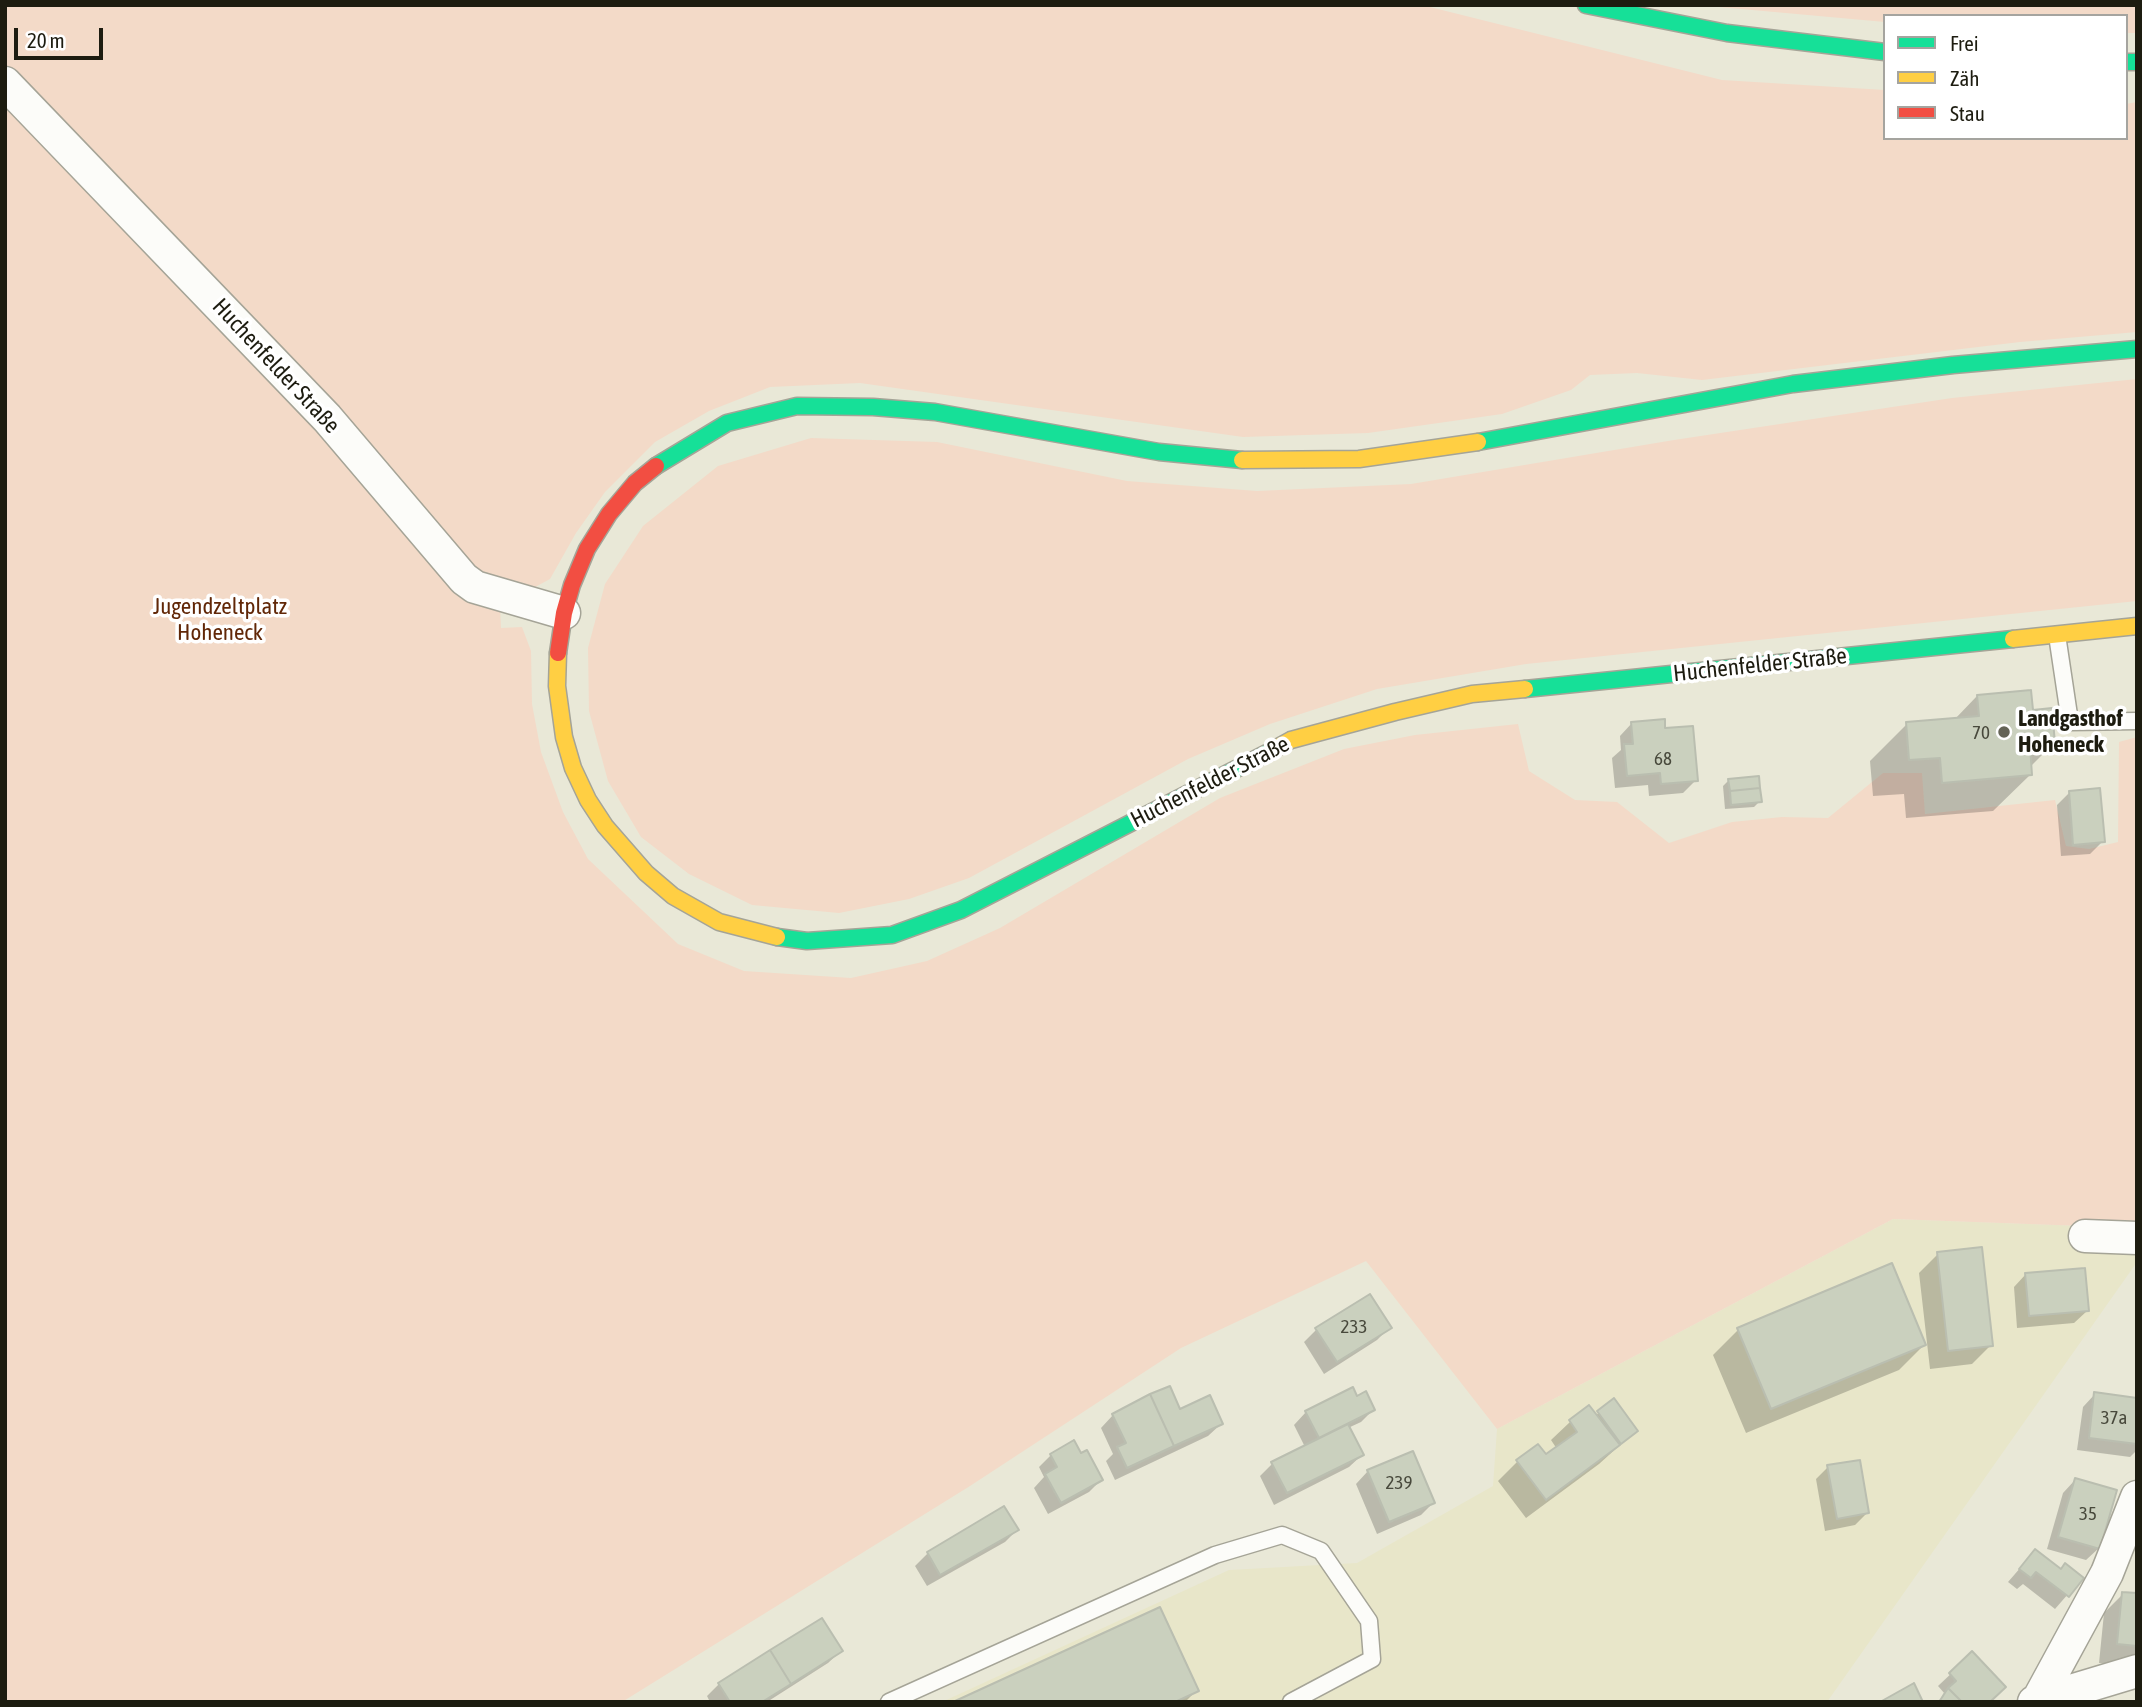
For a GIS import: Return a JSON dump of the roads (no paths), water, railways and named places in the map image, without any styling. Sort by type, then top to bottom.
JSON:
[{"type":"main road","points":[[1586,5],[1727,33],[1883,52]]},
{"type":"main road","name":"Huchenfelder Straße","points":[[2137,349],[1953,365],[1793,384],[1434,450],[1359,459],[1257,461],[1159,452],[935,412],[873,407],[797,406],[727,423],[667,458],[635,483],[609,514],[587,549],[564,613],[558,650],[559,711],[573,768],[605,826],[646,873],[673,896],[719,922],[769,936],[807,942],[892,936],[961,910],[1291,740],[1395,712],[1472,694],[2137,626]]},
{"type":"street","name":"Huchenfelder Straße","points":[[5,83],[327,418],[464,579],[475,587],[564,613]]},
{"type":"street","points":[[2085,1236],[2137,1238]]},
{"type":"street","points":[[2036,1701],[2107,1573],[2137,1497]]},
{"type":"street","points":[[2036,1701],[2137,1671]]},
{"type":"lane","points":[[2057,635],[2070,722],[2137,721]]},
{"type":"lane","points":[[888,1702],[1215,1555],[1282,1535],[1321,1551],[1369,1621],[1372,1659],[1291,1702]]},
{"type":"place","name":"Landgasthof Hoheneck","points":[[2004,732]]},
{"type":"park label","name":"Jugendzeltplatz Hoheneck","points":[[220,620]]}]
